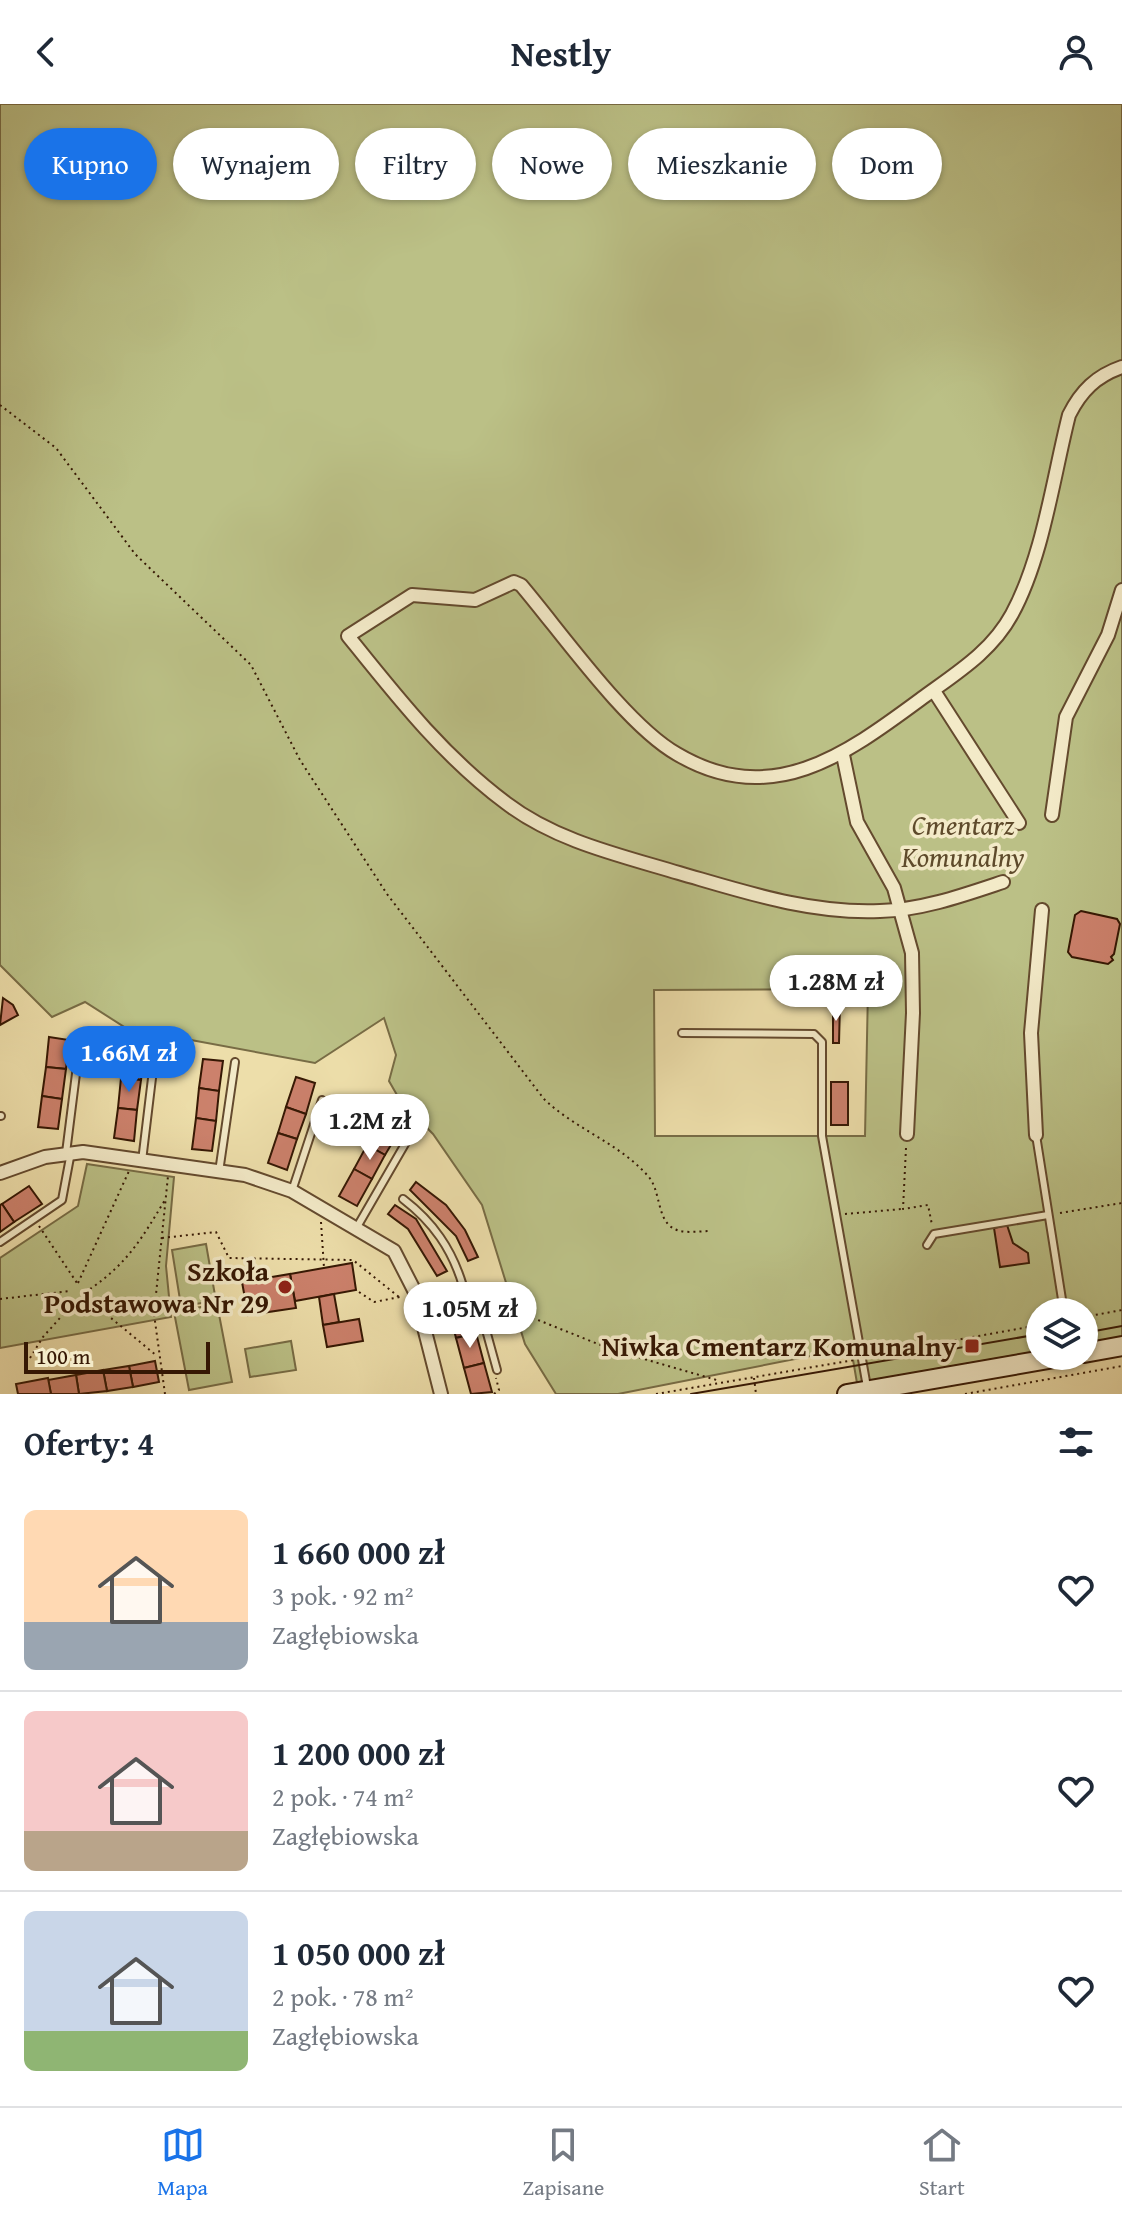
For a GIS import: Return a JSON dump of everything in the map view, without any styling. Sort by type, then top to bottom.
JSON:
[{"type":"main road","points":[[1098,1350],[1122,1346]]},
{"type":"main road","points":[[847,1394],[1026,1363]]},
{"type":"street","points":[[1003,882],[901,909],[845,910],[778,902],[595,848],[565,836],[508,805],[446,753],[348,636],[412,595],[475,600],[514,582],[521,585],[645,730],[679,755],[726,773],[767,776],[793,773],[843,755],[992,644],[1011,616],[1024,587],[1069,415],[1081,393],[1093,381],[1122,367]]},
{"type":"street","points":[[1052,815],[1066,717],[1108,635],[1122,590]]},
{"type":"street","points":[[934,691],[1019,823]]},
{"type":"street","points":[[843,755],[857,822],[882,864],[901,909],[912,953],[914,978],[907,1134]]},
{"type":"street","points":[[1036,1135],[1031,1033],[1042,910]]},
{"type":"street","points":[[0,1173],[68,1152],[266,1180],[292,1191],[394,1251],[441,1394]]},
{"type":"lane","points":[[682,1033],[814,1034],[822,1042],[822,1136],[868,1390]]},
{"type":"lane","points":[[0,1242],[65,1194],[81,1034]]},
{"type":"lane","points":[[136,1164],[156,1045]]},
{"type":"lane","points":[[219,1172],[235,1062]]},
{"type":"lane","points":[[292,1191],[322,1100]]},
{"type":"lane","points":[[1036,1135],[1062,1298]]},
{"type":"lane","points":[[357,1227],[405,1144]]},
{"type":"lane","points":[[403,1199],[421,1213],[443,1239],[463,1286]]},
{"type":"lane","points":[[927,1245],[934,1234],[1048,1215]]},
{"type":"lane","points":[[411,1297],[463,1286],[475,1290],[496,1373]]},
{"type":"path","points":[[0,405],[56,448],[135,554],[251,665],[300,760],[387,894],[544,1099],[557,1112],[617,1149],[650,1177],[666,1223],[677,1231],[711,1231]]},
{"type":"path","points":[[903,1209],[907,1134]]},
{"type":"path","points":[[34,1219],[78,1283],[136,1164]]},
{"type":"path","points":[[165,1394],[154,1314],[168,1171],[177,1172]]},
{"type":"path","points":[[831,1199],[840,1198],[846,1215],[928,1205],[934,1234]]},
{"type":"path","points":[[90,1289],[118,1269],[133,1252],[166,1199]]},
{"type":"path","points":[[1048,1215],[1122,1203]]},
{"type":"path","points":[[323,1217],[319,1230],[324,1268]]},
{"type":"path","points":[[162,1238],[216,1232],[229,1258],[353,1260],[399,1297]]},
{"type":"path","points":[[0,1299],[70,1291]]},
{"type":"path","points":[[359,1292],[374,1302],[411,1297]]},
{"type":"path","points":[[478,1297],[613,1350],[720,1383]]},
{"type":"path","points":[[88,1299],[158,1357]]},
{"type":"path","points":[[30,1358],[43,1337],[74,1302]]},
{"type":"path","points":[[1098,1314],[1122,1310]]},
{"type":"path","points":[[656,1394],[1026,1328]]},
{"type":"path","points":[[965,1394],[1122,1366]]},
{"type":"path","points":[[494,1394],[499,1390],[496,1373]]},
{"type":"path","points":[[753,1377],[756,1394]]},
{"type":"green space","name":"Cmentarz Komunalny","points":[[0,104],[1122,104],[1122,1337],[1098,1341],[1098,1298],[1026,1298],[1026,1353],[857,1383],[851,1348],[618,1394],[556,1394],[525,1344],[482,1205],[433,1134],[401,1102],[389,1081],[396,1055],[384,1018],[315,1063],[126,1028],[85,1002],[52,1017],[0,965]],"holes":[[[868,989],[865,1136],[655,1136],[654,990]]]},
{"type":"green space","points":[[87,1164],[174,1177],[166,1266],[171,1317],[0,1348],[0,1258],[78,1206]]},
{"type":"green space","points":[[206,1244],[216,1301],[181,1306],[172,1250]]},
{"type":"green space","points":[[217,1304],[232,1382],[189,1390],[174,1312]]},
{"type":"green space","points":[[291,1341],[296,1370],[250,1377],[245,1349]]},
{"type":"building","points":[[1081,911],[1117,919],[1120,924],[1111,957],[1113,960],[1108,964],[1072,957],[1068,952],[1075,915]]},
{"type":"building","points":[[3,998],[13,1005],[18,1015],[0,1025]]},
{"type":"building","points":[[833,1004],[840,1004],[839,1043],[833,1043]]},
{"type":"building","points":[[49,1037],[69,1040],[66,1069],[46,1067]]},
{"type":"building","points":[[125,1048],[145,1051],[141,1080],[121,1078]]},
{"type":"building","points":[[203,1059],[223,1061],[219,1091],[199,1088]]},
{"type":"building","points":[[46,1067],[66,1069],[62,1099],[42,1096]]},
{"type":"building","points":[[296,1077],[315,1083],[306,1114],[286,1107]]},
{"type":"building","points":[[121,1078],[141,1080],[137,1110],[118,1108]]},
{"type":"building","points":[[831,1082],[848,1082],[848,1125],[831,1125]]},
{"type":"building","points":[[199,1088],[219,1091],[216,1121],[196,1118]]},
{"type":"building","points":[[42,1096],[62,1099],[58,1129],[38,1127]]},
{"type":"building","points":[[286,1107],[306,1114],[297,1139],[278,1133]]},
{"type":"building","points":[[118,1108],[137,1110],[134,1141],[114,1138]]},
{"type":"building","points":[[196,1118],[216,1121],[212,1151],[192,1149]]},
{"type":"building","points":[[383,1118],[401,1128],[385,1155],[367,1145]]},
{"type":"building","points":[[278,1133],[297,1139],[287,1170],[268,1163]]},
{"type":"building","points":[[367,1145],[385,1155],[372,1179],[354,1169]]},
{"type":"building","points":[[354,1169],[372,1179],[357,1206],[339,1196]]},
{"type":"building","points":[[416,1182],[446,1205],[465,1230],[478,1257],[468,1261],[456,1236],[410,1190]]},
{"type":"building","points":[[29,1186],[42,1204],[14,1222],[2,1204]]},
{"type":"building","points":[[0,1205],[14,1222],[0,1232]]},
{"type":"building","points":[[395,1205],[416,1219],[447,1271],[437,1276],[408,1229],[388,1214]]},
{"type":"building","points":[[1007,1225],[1013,1243],[1028,1253],[1029,1263],[1000,1267],[994,1228]]},
{"type":"building","points":[[352,1263],[356,1290],[295,1301],[290,1274]]},
{"type":"building","points":[[290,1274],[296,1308],[248,1315],[242,1282]]},
{"type":"building","points":[[334,1294],[339,1322],[323,1325],[319,1297]]},
{"type":"building","points":[[467,1301],[476,1333],[456,1338],[448,1306]]},
{"type":"building","points":[[359,1319],[363,1341],[327,1347],[323,1325]]},
{"type":"building","points":[[476,1333],[484,1363],[464,1368],[456,1338]]},
{"type":"building","points":[[155,1361],[159,1382],[133,1387],[129,1366]]},
{"type":"building","points":[[484,1363],[492,1392],[471,1394],[464,1368]]},
{"type":"building","points":[[129,1366],[133,1387],[107,1391],[103,1370]]},
{"type":"building","points":[[103,1370],[107,1391],[79,1394],[76,1375]]},
{"type":"building","points":[[76,1375],[79,1394],[51,1394],[48,1380]]},
{"type":"building","points":[[48,1378],[51,1394],[18,1394],[16,1384]]},
{"type":"tram line","points":[[1098,1330],[1122,1326]]},
{"type":"tram line","points":[[691,1394],[1026,1336]]},
{"type":"place","name":"Szkoła Podstawowa Nr 29","points":[[285,1287]]},
{"type":"place","name":"Niwka Cmentarz Komunalny","points":[[972,1346]]}]
